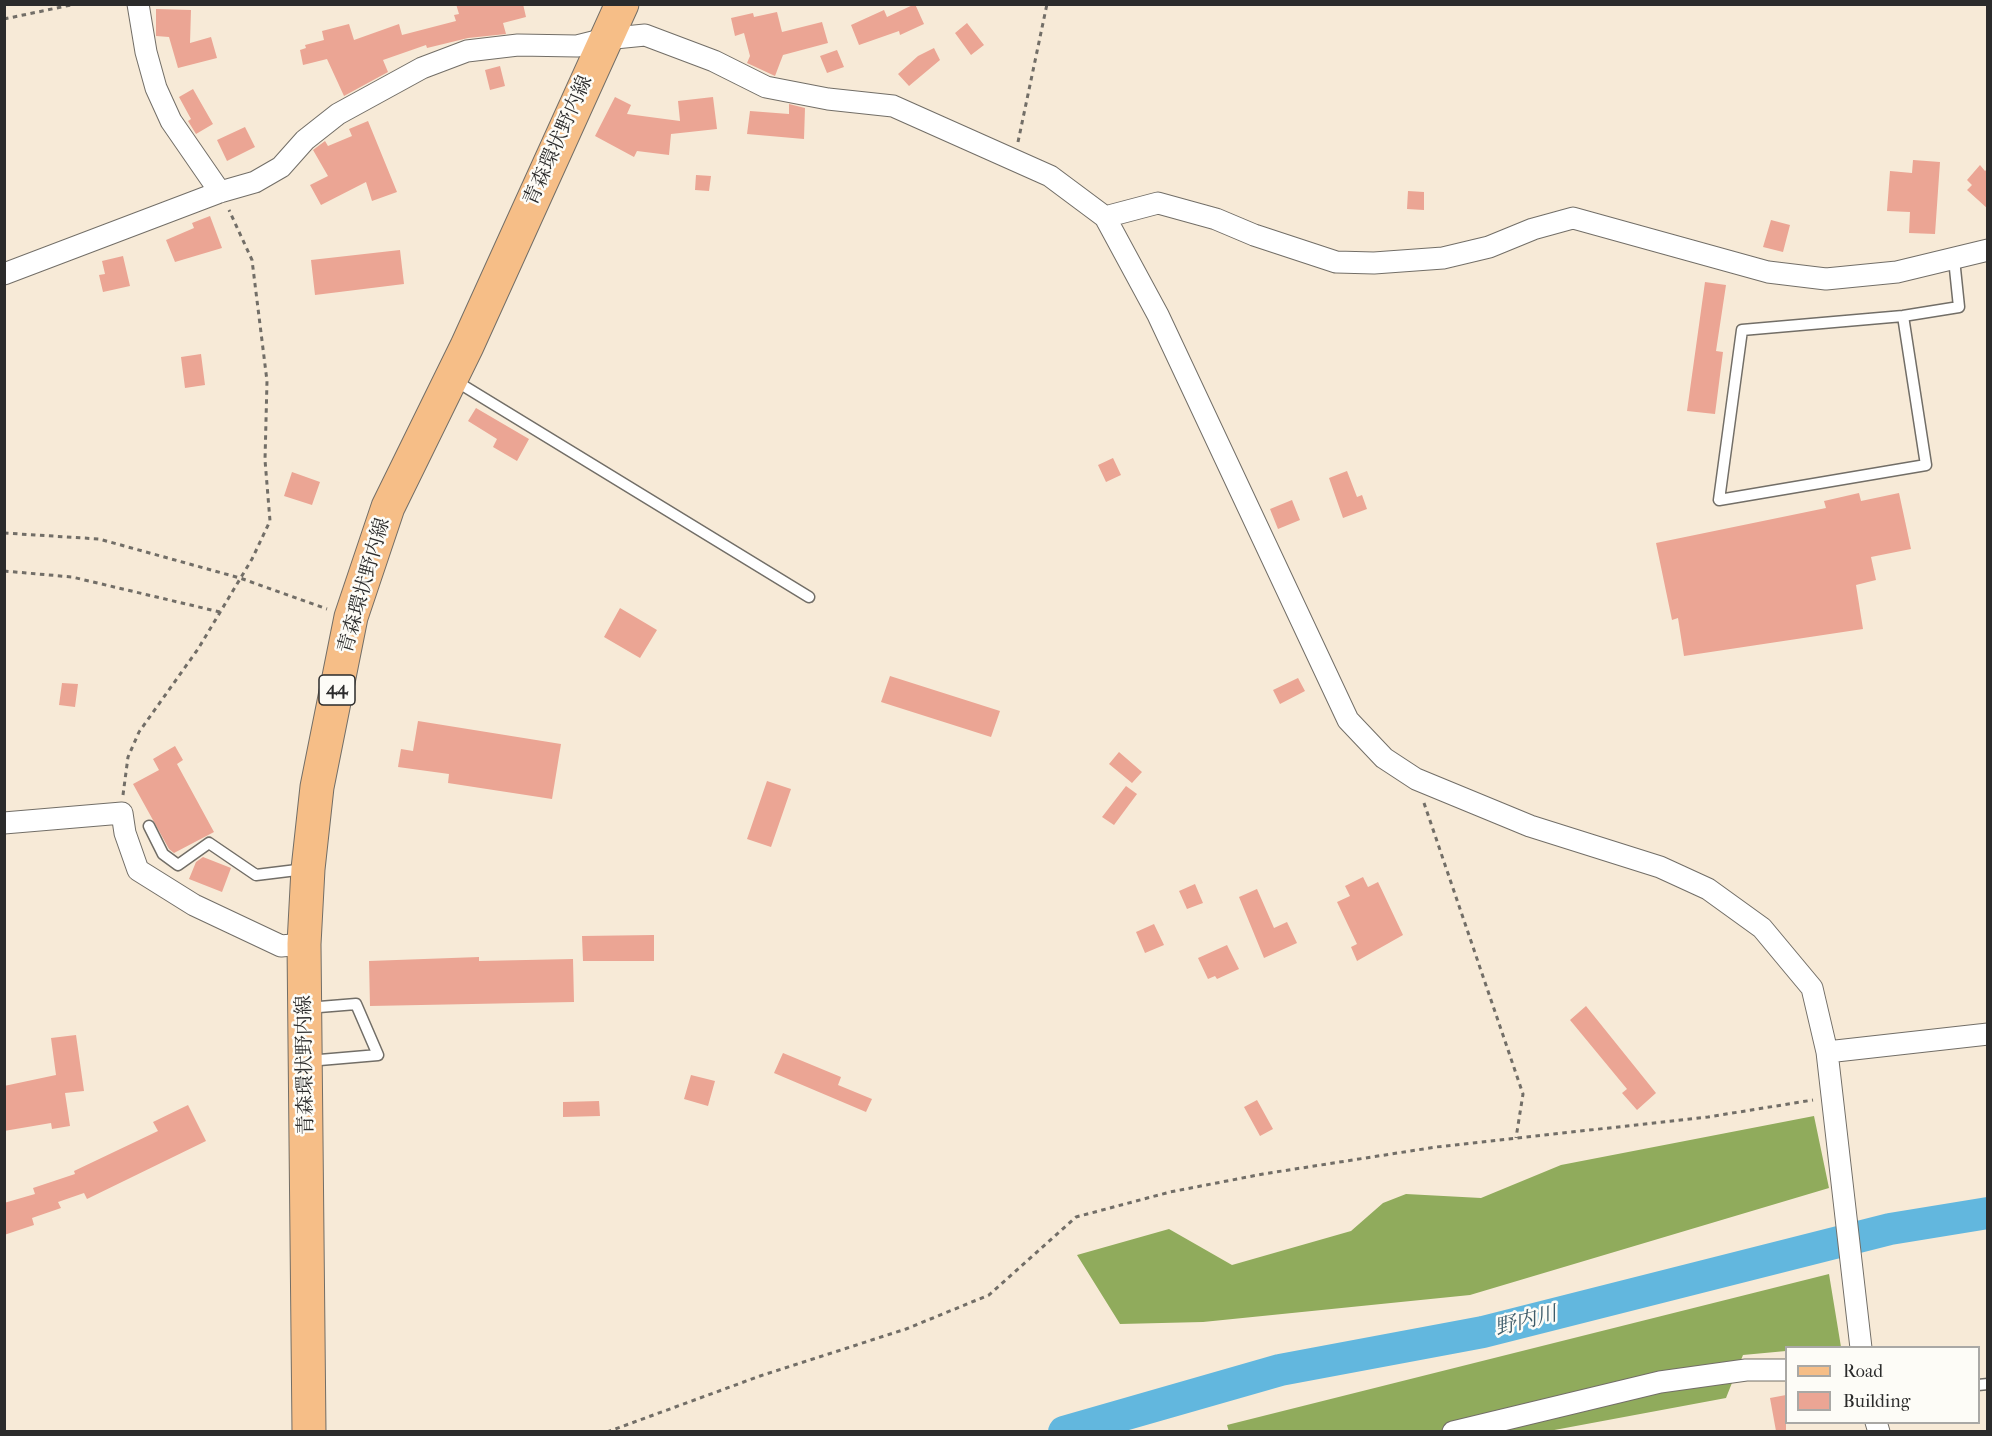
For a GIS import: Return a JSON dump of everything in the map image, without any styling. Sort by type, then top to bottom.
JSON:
[{"type":"main road","name":"青森環状野内線","points":[[309,1431],[304,944],[308,868],[317,787],[351,617],[388,507],[451,378],[622,4]]},
{"type":"street","points":[[138,4],[146,52],[156,88],[171,122],[220,192]]},
{"type":"street","points":[[4,274],[220,192],[255,182],[281,167],[305,140],[338,114],[422,68],[467,51],[518,45],[577,46],[605,39],[645,35],[714,60],[766,87],[828,99],[893,106],[1015,158],[1050,176],[1105,217],[1158,315],[1348,720],[1384,758],[1416,779],[1530,826],[1659,867],[1708,888],[1762,928],[1812,988],[1827,1052],[1861,1342]]},
{"type":"street","points":[[1105,217],[1158,203],[1216,219],[1254,235],[1336,262],[1374,263],[1443,258],[1489,247],[1533,229],[1573,218],[1768,272],[1826,279],[1896,272],[1988,250]]},
{"type":"street","points":[[4,824],[122,813],[125,833],[138,870],[194,905],[281,946],[304,944]]},
{"type":"street","points":[[1827,1052],[1988,1034]]},
{"type":"street","points":[[1453,1431],[1660,1382],[1746,1370],[1785,1370]]},
{"type":"lane","points":[[1903,316],[1926,465],[1719,500],[1742,330],[1903,316],[1959,307],[1954,258]]},
{"type":"lane","points":[[451,378],[809,597]]},
{"type":"lane","points":[[149,826],[163,854],[178,865],[208,843],[256,875],[308,868]]},
{"type":"lane","points":[[306,1008],[356,1004],[378,1055],[307,1061]]},
{"type":"path","points":[[4,19],[76,4]]},
{"type":"path","points":[[1015,158],[1047,4]]},
{"type":"path","points":[[122,813],[128,757],[139,732],[198,649],[270,521],[265,460],[267,381],[252,260],[220,192]]},
{"type":"path","points":[[4,533],[99,539],[240,578],[351,617]]},
{"type":"path","points":[[4,571],[72,577],[220,612]]},
{"type":"path","points":[[1416,779],[1523,1094],[1516,1138]]},
{"type":"path","points":[[607,1431],[760,1376],[906,1329],[989,1295],[1076,1217],[1170,1192],[1263,1174],[1436,1147],[1833,1103]]},
{"type":"green space","points":[[1814,1116],[1829,1188],[1470,1295],[1203,1322],[1120,1324],[1077,1255],[1169,1229],[1232,1265],[1351,1231],[1383,1203],[1406,1194],[1481,1198],[1561,1165]]},
{"type":"green space","points":[[1829,1274],[1841,1346],[1785,1346],[1785,1351],[1743,1355],[1726,1398],[1549,1431],[1229,1432],[1227,1425]]},
{"type":"building","points":[[456,4],[523,4],[526,17],[503,23],[506,34],[468,38],[427,48],[426,45],[383,60],[388,72],[344,96],[327,59],[303,65],[300,50],[306,48],[305,45],[324,40],[322,31],[349,24],[354,40],[399,24],[402,35],[456,21],[454,15],[459,14]]},
{"type":"building","points":[[915,4],[924,24],[900,35],[899,31],[859,45],[851,25],[884,10],[887,17]]},
{"type":"building","points":[[156,9],[191,10],[190,43],[211,37],[217,58],[178,68],[169,37],[156,36]]},
{"type":"building","points":[[777,12],[782,32],[822,22],[828,43],[783,55],[775,76],[747,63],[750,56],[744,33],[735,36],[731,18],[753,13],[754,17]]},
{"type":"building","points":[[967,23],[984,45],[971,55],[955,33]]},
{"type":"building","points":[[934,48],[940,60],[909,86],[898,74],[918,56]]},
{"type":"building","points":[[837,50],[844,67],[827,73],[820,56]]},
{"type":"building","points":[[500,66],[505,86],[490,90],[485,70]]},
{"type":"building","points":[[193,89],[213,124],[196,134],[188,121],[191,119],[179,97]]},
{"type":"building","points":[[615,97],[631,105],[627,114],[680,121],[678,101],[713,97],[717,129],[671,134],[669,155],[637,151],[634,157],[595,136]]},
{"type":"building","points":[[789,104],[805,108],[804,139],[747,134],[750,111],[789,114]]},
{"type":"building","points":[[368,121],[397,192],[372,201],[366,182],[321,205],[310,185],[328,176],[313,150],[325,141],[328,146],[352,136],[349,129]]},
{"type":"building","points":[[245,127],[255,147],[227,161],[217,140]]},
{"type":"building","points":[[1913,160],[1940,162],[1935,234],[1909,233],[1910,212],[1887,211],[1890,171],[1912,173]]},
{"type":"building","points":[[1980,165],[1985,171],[1988,168],[1988,209],[1967,190],[1972,185],[1967,180]]},
{"type":"building","points":[[696,175],[711,176],[709,191],[695,190]]},
{"type":"building","points":[[1408,191],[1424,192],[1424,210],[1407,209]]},
{"type":"building","points":[[210,216],[222,248],[175,262],[166,240],[194,228],[192,223]]},
{"type":"building","points":[[1771,220],[1790,225],[1783,252],[1763,247]]},
{"type":"building","points":[[400,250],[404,284],[315,295],[311,260]]},
{"type":"building","points":[[123,256],[130,286],[103,292],[99,275],[105,274],[102,261]]},
{"type":"building","points":[[1705,282],[1726,285],[1716,351],[1723,352],[1715,414],[1687,411]]},
{"type":"building","points":[[201,354],[205,385],[185,388],[181,357]]},
{"type":"building","points":[[476,408],[529,439],[517,461],[493,447],[497,439],[468,421]]},
{"type":"building","points":[[1113,458],[1121,475],[1106,482],[1098,465]]},
{"type":"building","points":[[1347,471],[1357,497],[1362,495],[1367,509],[1343,518],[1329,478]]},
{"type":"building","points":[[292,472],[320,482],[312,505],[284,496]]},
{"type":"building","points":[[1859,493],[1861,501],[1899,493],[1911,549],[1871,557],[1876,580],[1856,585],[1863,629],[1684,656],[1678,618],[1672,620],[1656,543],[1826,508],[1824,501]]},
{"type":"building","points":[[1292,500],[1300,520],[1278,529],[1270,509]]},
{"type":"building","points":[[620,608],[657,630],[640,658],[604,637]]},
{"type":"building","points":[[890,676],[1000,711],[991,737],[881,702]]},
{"type":"building","points":[[1298,678],[1305,691],[1280,704],[1273,690]]},
{"type":"building","points":[[62,683],[78,684],[75,707],[59,705]]},
{"type":"building","points":[[418,721],[561,744],[552,799],[448,783],[449,774],[398,767],[401,749],[413,751]]},
{"type":"building","points":[[175,746],[183,760],[177,764],[214,832],[174,853],[169,849],[133,784],[159,770],[153,759]]},
{"type":"building","points":[[1119,752],[1142,772],[1132,783],[1109,764]]},
{"type":"building","points":[[767,781],[791,789],[771,847],[747,839]]},
{"type":"building","points":[[1126,786],[1137,794],[1114,825],[1102,817]]},
{"type":"building","points":[[203,857],[231,868],[222,892],[189,879],[196,862]]},
{"type":"building","points":[[1363,877],[1368,887],[1378,882],[1403,935],[1357,961],[1351,947],[1357,944],[1337,902],[1350,896],[1345,886]]},
{"type":"building","points":[[1195,884],[1203,903],[1187,909],[1179,891]]},
{"type":"building","points":[[1257,889],[1274,928],[1287,922],[1297,943],[1264,958],[1239,897]]},
{"type":"building","points":[[1154,924],[1164,945],[1145,953],[1136,932]]},
{"type":"building","points":[[654,935],[654,961],[583,961],[582,936]]},
{"type":"building","points":[[1227,945],[1239,969],[1217,979],[1215,976],[1208,979],[1198,958]]},
{"type":"building","points":[[479,957],[479,961],[573,959],[574,1002],[370,1006],[369,961]]},
{"type":"building","points":[[1586,1006],[1656,1093],[1637,1110],[1622,1093],[1627,1089],[1570,1020]]},
{"type":"building","points":[[76,1035],[84,1091],[65,1093],[70,1126],[52,1129],[51,1123],[4,1131],[4,1086],[56,1075],[51,1038]]},
{"type":"building","points":[[783,1053],[841,1077],[838,1085],[872,1099],[866,1112],[774,1073]]},
{"type":"building","points":[[691,1075],[715,1081],[708,1106],[684,1099]]},
{"type":"building","points":[[1257,1100],[1273,1129],[1260,1136],[1244,1107]]},
{"type":"building","points":[[599,1101],[600,1116],[563,1117],[563,1102]]},
{"type":"building","points":[[188,1105],[206,1141],[87,1199],[84,1193],[58,1202],[61,1208],[32,1218],[34,1225],[4,1235],[4,1203],[35,1194],[33,1188],[75,1174],[74,1171],[158,1131],[153,1122]]},
{"type":"building","points":[[1785,1395],[1786,1431],[1776,1431],[1770,1398]]},
{"type":"waterway","name":"野内川","points":[[1064,1432],[1280,1370],[1483,1332],[1890,1229],[1988,1213]]}]
